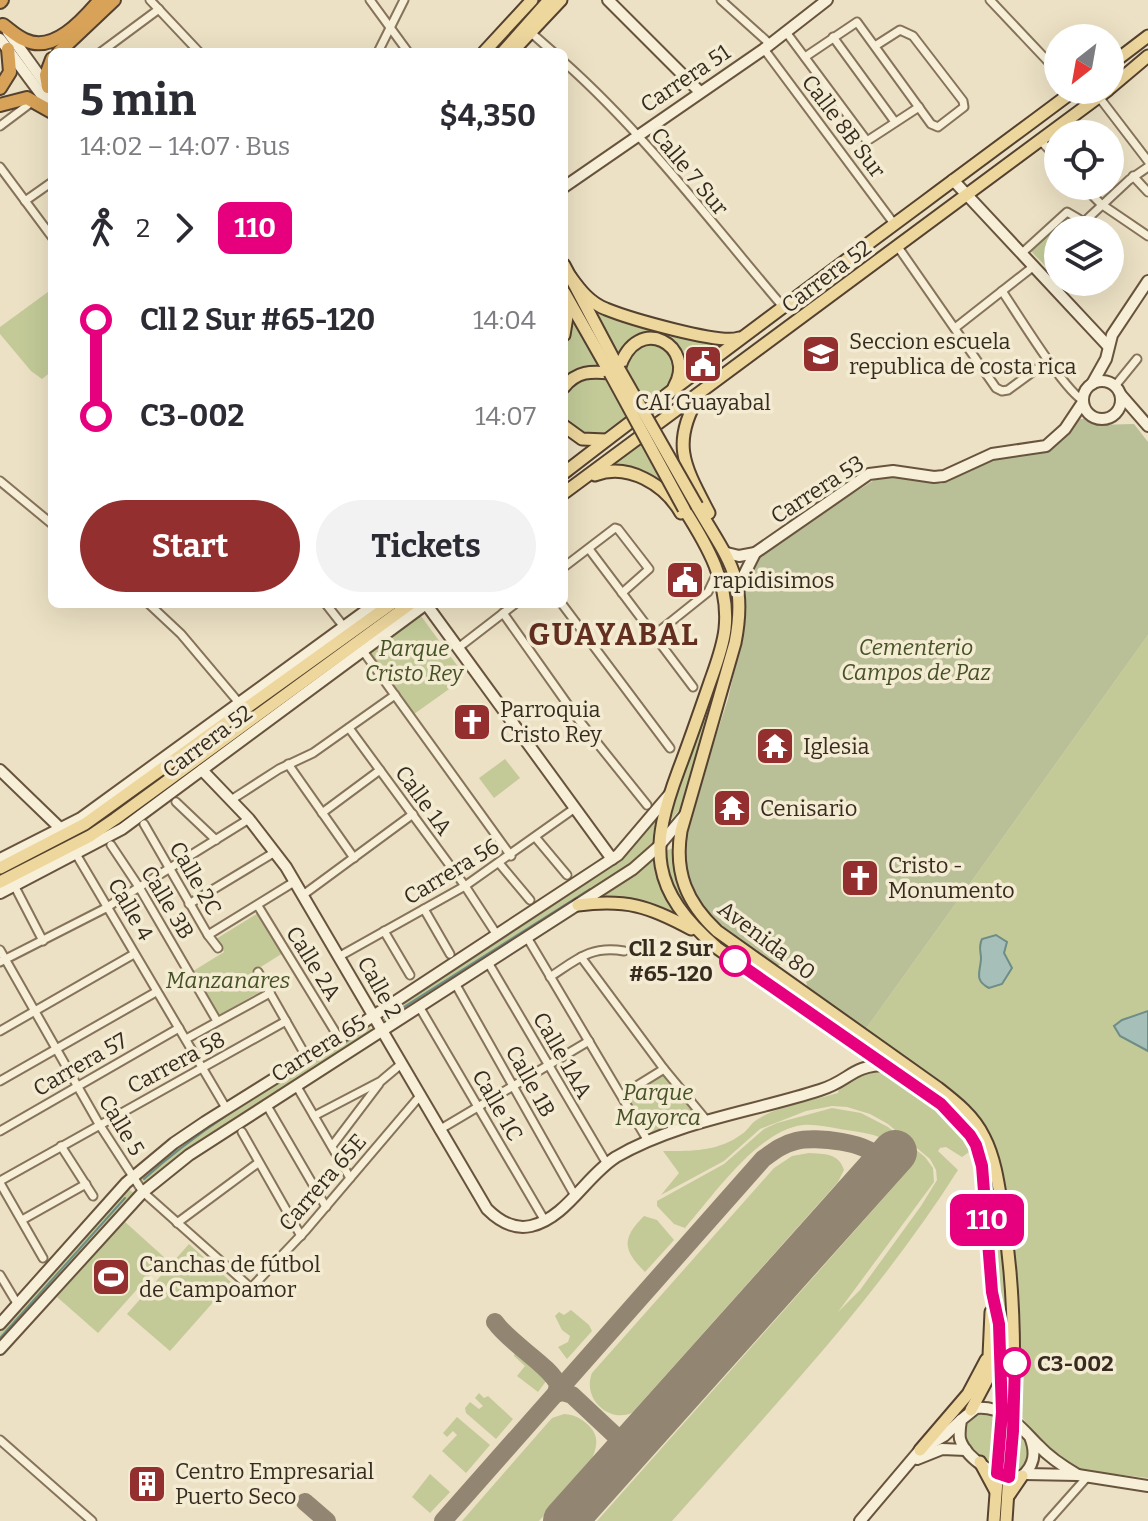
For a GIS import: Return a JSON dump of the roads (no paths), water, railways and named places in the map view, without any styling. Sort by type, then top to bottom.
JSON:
[{"type":"highway","points":[[2,23],[25,40],[45,44],[64,35],[100,0]]},
{"type":"highway","points":[[63,48],[114,0]]},
{"type":"highway","points":[[0,88],[10,72],[4,44]]},
{"type":"highway","points":[[48,66],[48,87]]},
{"type":"highway","points":[[0,105],[14,100],[48,109]]},
{"type":"main road","points":[[487,48],[532,0]]},
{"type":"main road","points":[[514,48],[549,0]]},
{"type":"main road","points":[[507,48],[561,0]]},
{"type":"main road","points":[[608,0],[699,91]]},
{"type":"main road","name":"Carrera 51","points":[[568,184],[767,46],[824,1]]},
{"type":"main road","points":[[2,23],[48,87]]},
{"type":"main road","points":[[1124,54],[1148,36]]},
{"type":"main road","points":[[482,48],[492,41]]},
{"type":"main road","points":[[4,44],[48,105]]},
{"type":"main road","name":"Carrera 52","points":[[1124,77],[1148,56]]},
{"type":"main road","name":"Carrera 52","points":[[568,470],[673,388],[1056,104]]},
{"type":"main road","name":"Carrera 52","points":[[568,492],[1090,104]]},
{"type":"main road","points":[[953,180],[1108,346]]},
{"type":"main road","points":[[568,272],[587,297],[607,310],[714,339],[733,340],[747,335]]},
{"type":"main road","name":"Avenida 80","points":[[568,273],[684,509],[704,542],[723,589],[725,629],[712,678],[669,795],[658,852],[665,882],[674,901],[702,934],[735,961],[887,1065],[952,1115],[965,1127],[976,1145],[982,1166],[992,1292],[999,1324],[1006,1521]]},
{"type":"main road","points":[[1136,413],[1115,414],[1102,419],[1094,417],[1083,407],[1086,390],[1104,363],[1118,325],[1148,281]]},
{"type":"main road","name":"Avenida 80","points":[[568,300],[727,553],[738,587],[735,643],[685,815],[679,848],[685,891],[700,914],[717,931],[938,1088],[968,1114],[983,1133],[997,1179],[1013,1292],[1015,1335],[1014,1420],[1003,1475],[996,1491],[994,1521]]},
{"type":"main road","points":[[568,383],[577,374],[615,371],[634,343],[648,337],[657,338],[672,348],[680,364],[679,378],[673,388]]},
{"type":"main road","points":[[1104,363],[1121,404],[1115,414]]},
{"type":"main road","points":[[1092,384],[1100,381],[1116,388],[1148,426]]},
{"type":"main road","points":[[710,384],[687,420],[682,446],[689,476],[720,533],[727,553],[739,556],[755,553]]},
{"type":"main road","name":"Carrera 53","points":[[738,587],[755,553],[869,474],[893,471],[944,476],[1005,450],[1036,449],[1055,440],[1083,407]]},
{"type":"main road","points":[[568,429],[582,439],[607,440]]},
{"type":"main road","points":[[583,480],[601,473],[621,472],[647,480],[661,489],[677,505],[716,569]]},
{"type":"main road","name":"Carrera 52","points":[[301,663],[370,608]]},
{"type":"main road","name":"Carrera 52","points":[[0,859],[81,818],[301,663],[385,608]]},
{"type":"main road","name":"Carrera 52","points":[[0,893],[122,829],[202,770],[405,608]]},
{"type":"main road","name":"Carrera 52","points":[[0,882],[90,836],[363,651],[421,608]]},
{"type":"main road","points":[[429,608],[612,859]]},
{"type":"main road","points":[[0,770],[60,828]]},
{"type":"main road","name":"Calle 2","points":[[202,770],[249,819],[303,895],[487,1209],[515,1227],[545,1221]]},
{"type":"main road","name":"Carrera 52","points":[[0,868],[85,824],[150,772]]},
{"type":"main road","points":[[155,790],[155,804]]},
{"type":"main road","name":"Carrera 65","points":[[0,1324],[132,1177],[174,1143],[612,859],[628,845],[669,795]]},
{"type":"main road","name":"Carrera 65","points":[[0,1349],[143,1192],[189,1155],[641,864],[658,852],[685,815]]},
{"type":"main road","points":[[658,852],[666,846],[679,848]]},
{"type":"main road","points":[[578,905],[633,903],[655,910],[702,934]]},
{"type":"main road","points":[[849,1075],[856,1059],[857,1044]]},
{"type":"main road","points":[[545,1221],[607,1164],[648,1141],[707,1121],[825,1089],[868,1065],[887,1065]]},
{"type":"main road","points":[[920,1450],[944,1436],[971,1410],[988,1378],[992,1292]]},
{"type":"main road","points":[[860,1521],[976,1384],[989,1352]]},
{"type":"main road","points":[[971,1410],[983,1407],[1002,1412],[1044,1451],[1083,1476]]},
{"type":"main road","points":[[961,1420],[960,1437],[966,1450],[1003,1475],[1083,1476],[1148,1486]]},
{"type":"main road","points":[[1007,1499],[1034,1455],[1030,1437]]},
{"type":"main road","points":[[912,1463],[933,1451],[948,1448],[966,1450]]},
{"type":"main road","points":[[980,1462],[996,1491]]},
{"type":"street","points":[[150,0],[195,48]]},
{"type":"street","points":[[370,0],[405,48]]},
{"type":"street","points":[[380,48],[404,0]]},
{"type":"street","name":"Calle 8B Sur","points":[[721,0],[767,46],[895,225]]},
{"type":"street","points":[[990,0],[1044,57]]},
{"type":"street","points":[[106,48],[159,9]]},
{"type":"street","points":[[805,57],[857,22],[931,124],[938,127],[964,107],[963,101],[913,36],[900,30],[875,46]]},
{"type":"street","points":[[526,29],[548,48]]},
{"type":"street","points":[[786,32],[867,141],[919,107]]},
{"type":"street","points":[[833,37],[895,122]]},
{"type":"street","points":[[112,44],[116,48]]},
{"type":"street","name":"Calle 7 Sur","points":[[568,66],[604,99],[784,308]]},
{"type":"street","points":[[0,126],[30,102]]},
{"type":"street","points":[[1022,253],[1067,212],[1083,222],[1148,164],[1113,104]]},
{"type":"street","points":[[1040,140],[1044,144]]},
{"type":"street","points":[[0,167],[48,232]]},
{"type":"street","points":[[1133,176],[1148,192]]},
{"type":"street","points":[[25,201],[48,185]]},
{"type":"street","points":[[1097,200],[1148,236]]},
{"type":"street","points":[[898,247],[996,388],[1008,390],[1049,360]]},
{"type":"street","points":[[955,328],[1034,266]]},
{"type":"street","points":[[1002,291],[1083,407]]},
{"type":"street","points":[[1116,388],[1137,359]]},
{"type":"street","points":[[0,481],[48,521]]},
{"type":"street","points":[[568,564],[615,528],[621,530],[649,566],[647,573],[622,593]]},
{"type":"street","points":[[589,549],[693,687]]},
{"type":"street","points":[[653,636],[708,592],[716,569]]},
{"type":"street","points":[[153,608],[181,634],[242,706]]},
{"type":"street","points":[[329,608],[344,627]]},
{"type":"street","points":[[458,648],[510,608]]},
{"type":"street","points":[[565,608],[670,748]]},
{"type":"street","points":[[503,613],[578,719],[647,805]]},
{"type":"street","points":[[363,651],[511,856]]},
{"type":"street","points":[[231,800],[288,764],[304,759],[395,695]]},
{"type":"street","name":"Calle 1A","points":[[349,728],[465,886],[497,935]]},
{"type":"street","points":[[288,764],[354,858]]},
{"type":"street","points":[[322,813],[380,770]]},
{"type":"street","points":[[176,802],[216,840]]},
{"type":"street","name":"Carrera 56","points":[[340,956],[465,886],[575,808]]},
{"type":"street","points":[[303,895],[413,814]]},
{"type":"street","points":[[3,961],[107,907],[249,819]]},
{"type":"street","name":"Calle 2C","points":[[144,824],[218,948]]},
{"type":"street","points":[[536,838],[567,875]]},
{"type":"street","name":"Calle 3B","points":[[111,845],[217,1021]]},
{"type":"street","points":[[189,904],[275,852]]},
{"type":"street","name":"Calle 4","points":[[76,854],[226,1108]]},
{"type":"street","points":[[499,863],[530,900]]},
{"type":"street","points":[[208,935],[294,882]]},
{"type":"street","points":[[14,885],[43,941]]},
{"type":"street","name":"Calle 2A","points":[[258,906],[339,1038]]},
{"type":"street","points":[[424,909],[450,954]]},
{"type":"street","points":[[384,931],[410,975]]},
{"type":"street","points":[[528,939],[648,1141]]},
{"type":"street","points":[[550,977],[600,948],[624,951]]},
{"type":"street","name":"Calle 5","points":[[0,950],[3,961],[99,1124],[143,1192],[251,1288]]},
{"type":"street","points":[[0,1031],[134,954]]},
{"type":"street","points":[[581,957],[664,1069],[707,1121]]},
{"type":"street","name":"Calle 1AA","points":[[489,964],[607,1164]]},
{"type":"street","points":[[258,972],[307,1058]]},
{"type":"street","name":"Calle 1B","points":[[456,985],[574,1194]]},
{"type":"street","points":[[0,1081],[156,992]]},
{"type":"street","points":[[186,1039],[270,993]]},
{"type":"street","name":"Calle 1C","points":[[420,1008],[545,1221]]},
{"type":"street","name":"Carrera 58","points":[[0,1182],[286,1021]]},
{"type":"street","name":"Carrera 57","points":[[0,1131],[179,1028]]},
{"type":"street","points":[[439,1130],[550,1067],[589,1041]]},
{"type":"street","points":[[314,1116],[381,1081],[400,1065]]},
{"type":"street","points":[[622,1095],[664,1069]]},
{"type":"street","points":[[332,1146],[381,1081]]},
{"type":"street","points":[[296,1085],[350,1178]]},
{"type":"street","name":"Carrera 65E","points":[[251,1288],[301,1236],[419,1097]]},
{"type":"street","points":[[266,1104],[326,1207]]},
{"type":"street","points":[[242,1132],[301,1236]]},
{"type":"street","points":[[61,1146],[93,1196]]},
{"type":"street","points":[[177,1223],[258,1163]]},
{"type":"street","points":[[0,1182],[43,1258]]},
{"type":"street","points":[[22,1220],[86,1184]]},
{"type":"street","points":[[0,1275],[18,1305]]},
{"type":"street","points":[[0,1440],[92,1521]]},
{"type":"street","points":[[1048,1521],[1083,1476]]},
{"type":"water","points":[[996,935],[1007,942],[1004,953],[1012,968],[1002,984],[989,988],[980,979],[980,945],[982,939]]},
{"type":"water","points":[[1148,1011],[1148,1051],[1120,1036],[1114,1026]]},
{"type":"waterway","points":[[385,1019],[590,889]]},
{"type":"waterway","points":[[144,1179],[223,1118],[364,1031]]},
{"type":"waterway","points":[[0,1338],[125,1198]]},
{"type":"place","name":"Seccion escuela republica de costa rica","points":[[821,354]]},
{"type":"place","name":"CAI Guayabal","points":[[703,364]]},
{"type":"place","name":"rapidisimos","points":[[685,580]]},
{"type":"place","name":"Parroquia Cristo Rey","points":[[472,722]]},
{"type":"place","name":"Iglesia","points":[[775,746]]},
{"type":"place","name":"Cenisario","points":[[732,808]]},
{"type":"place","name":"Cristo - Monumento","points":[[860,878]]},
{"type":"place","name":"Cll 2 Sur #65-120","points":[[735,961]]},
{"type":"place","name":"Canchas de fútbol de Campoamor","points":[[111,1277]]},
{"type":"place","name":"C3-002","points":[[1015,1363]]},
{"type":"place","name":"Centro Empresarial Puerto Seco","points":[[147,1484]]},
{"type":"district","name":"GUAYABAL","points":[[614,635]]},
{"type":"park label","name":"Parque Cristo Rey","points":[[414,660]]},
{"type":"park label","name":"Cementerio Campos de Paz","points":[[916,660]]},
{"type":"park label","name":"Manzanares","points":[[228,980]]},
{"type":"park label","name":"Parque Mayorca","points":[[658,1104]]}]
